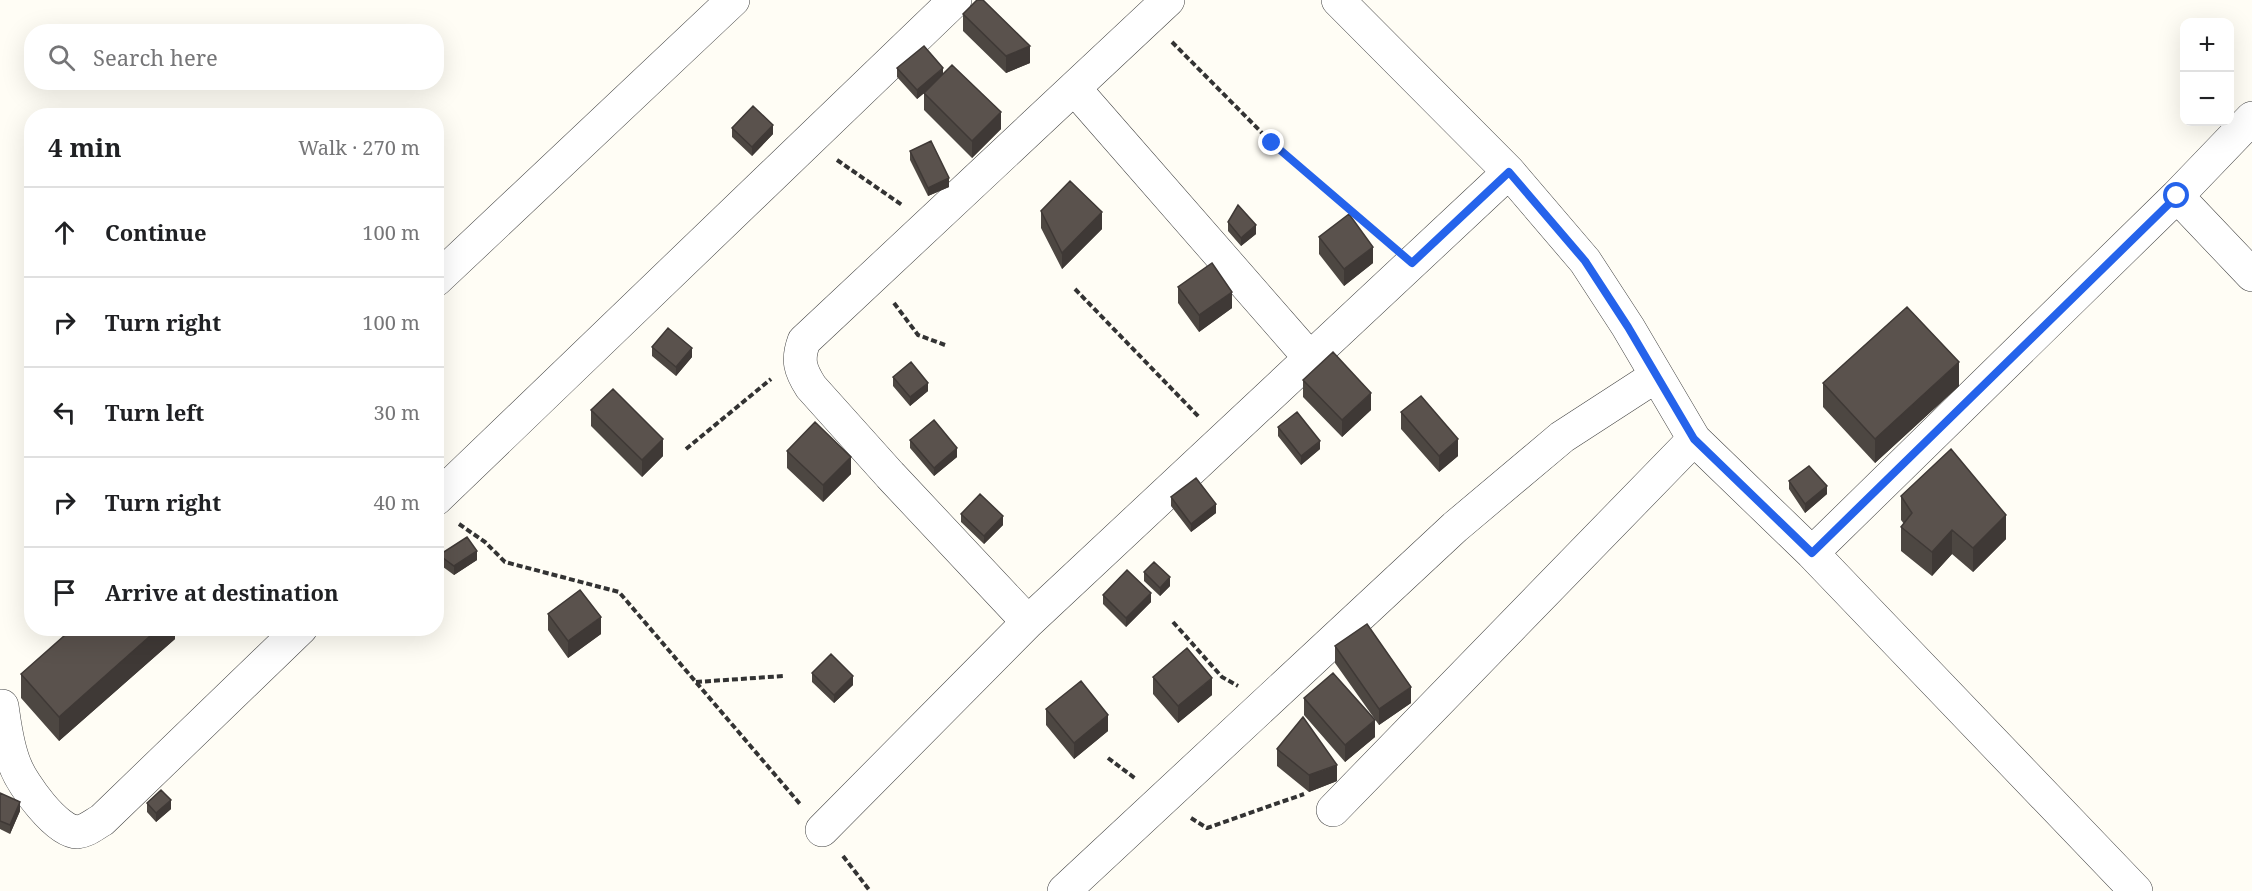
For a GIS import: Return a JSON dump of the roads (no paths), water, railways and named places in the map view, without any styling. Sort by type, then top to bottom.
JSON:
[{"type":"street","points":[[444,272],[733,0]]},
{"type":"street","points":[[444,509],[809,141],[955,0]]},
{"type":"street","points":[[1338,0],[1509,172],[1585,261],[1628,327],[1694,439],[1812,553],[2136,891]]},
{"type":"street","points":[[1028,622],[811,387],[801,372],[799,356],[804,341],[1158,9]]},
{"type":"street","points":[[1074,88],[1310,358]]},
{"type":"street","points":[[1812,553],[2177,196],[2252,118]]},
{"type":"street","points":[[822,830],[1028,622],[1509,172]]},
{"type":"street","points":[[2177,196],[2252,275]]},
{"type":"street","points":[[1064,891],[1455,527],[1562,437],[1656,376]]},
{"type":"street","points":[[1321,801],[1378,767],[1694,439]]},
{"type":"street","points":[[26,682],[1,707],[15,767],[33,795],[61,827],[74,832],[85,831],[102,820],[293,636]]}]
